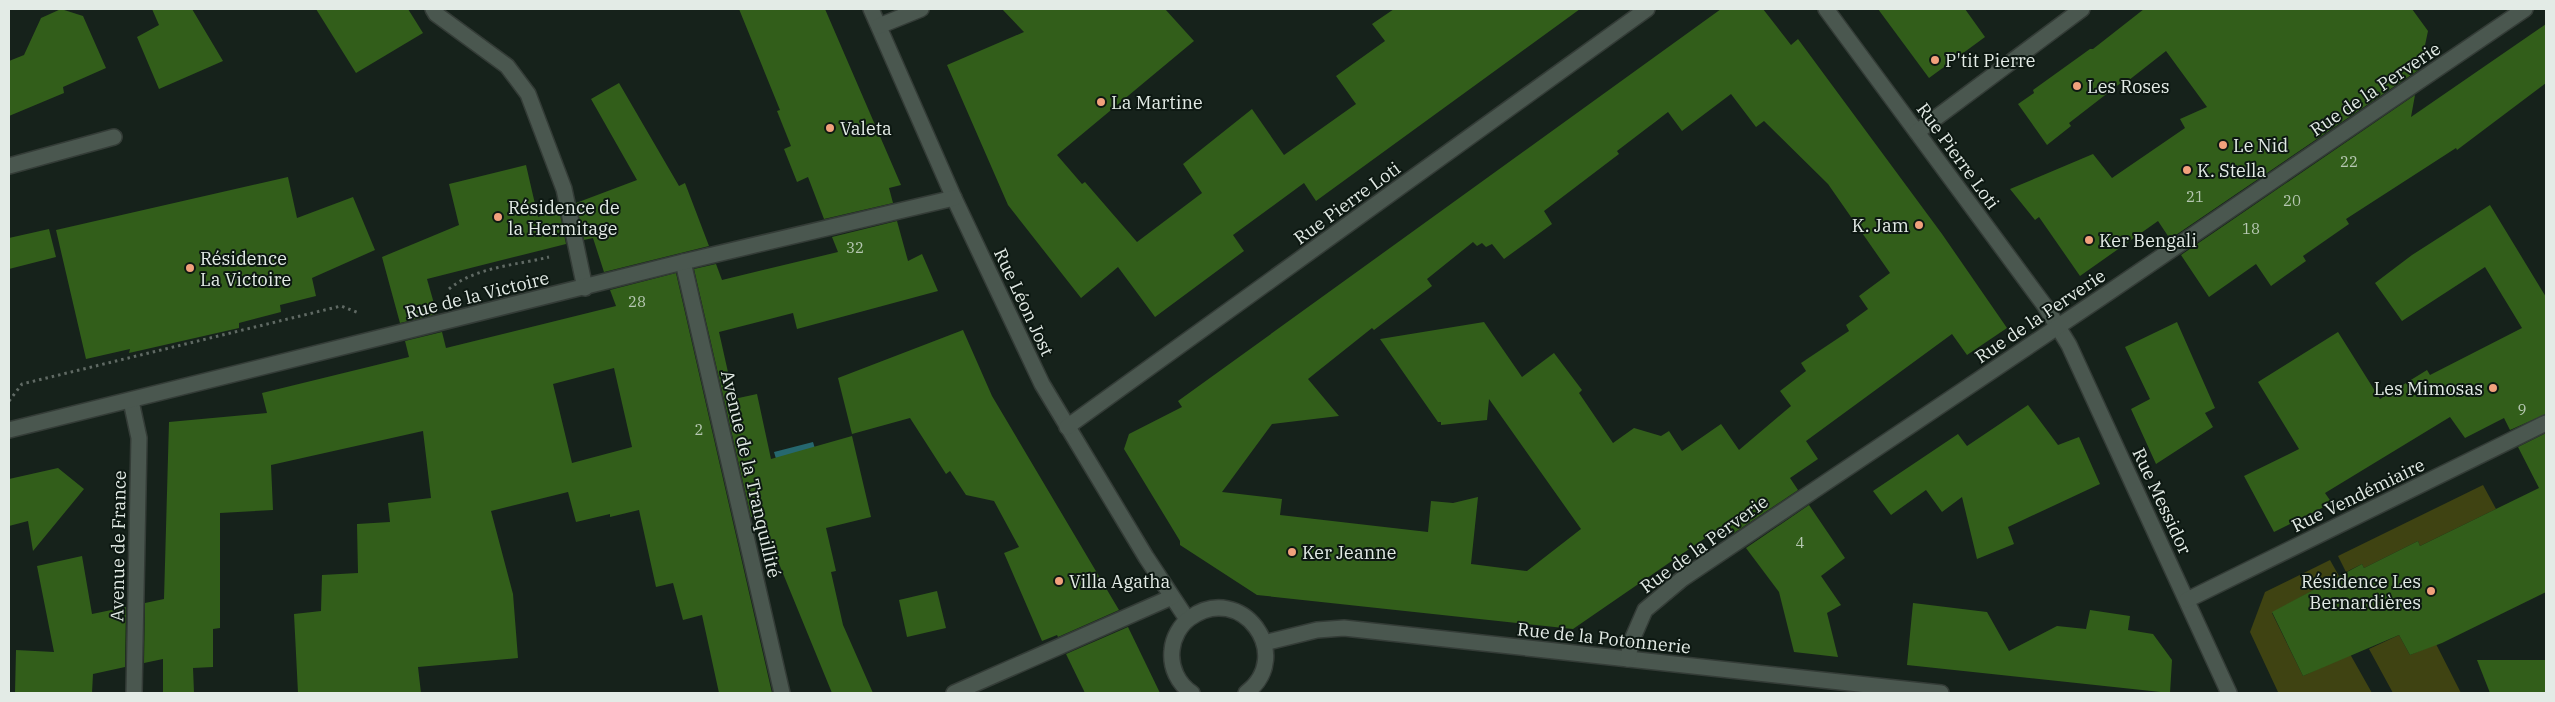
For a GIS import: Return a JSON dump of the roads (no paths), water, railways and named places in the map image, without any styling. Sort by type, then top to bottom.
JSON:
[{"type":"street","points":[[433,9],[436,14],[506,66],[528,94],[564,189],[584,288]]},
{"type":"street","name":"Rue Léon Jost","points":[[871,9],[954,198],[1042,384],[1172,597],[1188,619]]},
{"type":"street","points":[[879,26],[921,9]]},
{"type":"street","name":"Rue Pierre Loti","points":[[1067,427],[1647,9]]},
{"type":"street","name":"Rue Pierre Loti","points":[[1826,9],[2058,326]]},
{"type":"street","points":[[1917,132],[2082,9]]},
{"type":"street","name":"Rue de la Perverie","points":[[1628,659],[1631,642],[1644,610],[1682,579],[2525,9]]},
{"type":"street","points":[[9,166],[114,137]]},
{"type":"street","name":"Rue de la Victoire","points":[[9,430],[683,262],[954,198]]},
{"type":"street","name":"Avenue de la Tranquillité","points":[[683,262],[782,693]]},
{"type":"street","name":"Rue Messidor","points":[[2058,326],[2079,365],[2229,693]]},
{"type":"street","name":"Avenue de France","points":[[131,400],[139,438],[134,693]]},
{"type":"street","name":"Rue Vendémiaire","points":[[2187,600],[2546,423]]},
{"type":"street","points":[[954,693],[1172,597]]},
{"type":"street","points":[[1192,693],[1181,684],[1172,659],[1177,634],[1188,619],[1208,609],[1231,610],[1251,621],[1264,643],[1265,666],[1257,682],[1246,693]]},
{"type":"street","name":"Rue de la Potonnerie","points":[[1264,643],[1317,630],[1344,628],[1940,693]]},
{"type":"water","points":[[813,442],[819,462],[780,472],[774,452]]},
{"type":"place","name":"P'tit Pierre","points":[[1935,60]]},
{"type":"place","name":"Les Roses","points":[[2077,86]]},
{"type":"place","name":"La Martine","points":[[1101,102]]},
{"type":"place","name":"Valeta","points":[[830,128]]},
{"type":"place","name":"Le Nid","points":[[2223,145]]},
{"type":"place","name":"K. Stella","points":[[2187,170]]},
{"type":"place","name":"Résidence de la Hermitage","points":[[498,217]]},
{"type":"place","name":"K. Jam","points":[[1919,225]]},
{"type":"place","name":"Ker Bengali","points":[[2089,240]]},
{"type":"place","name":"Résidence La Victoire","points":[[190,268]]},
{"type":"place","name":"Les Mimosas","points":[[2493,388]]},
{"type":"place","name":"Ker Jeanne","points":[[1292,552]]},
{"type":"place","name":"Villa Agatha","points":[[1059,581]]},
{"type":"place","name":"Résidence Les Bernardières","points":[[2431,591]]}]
